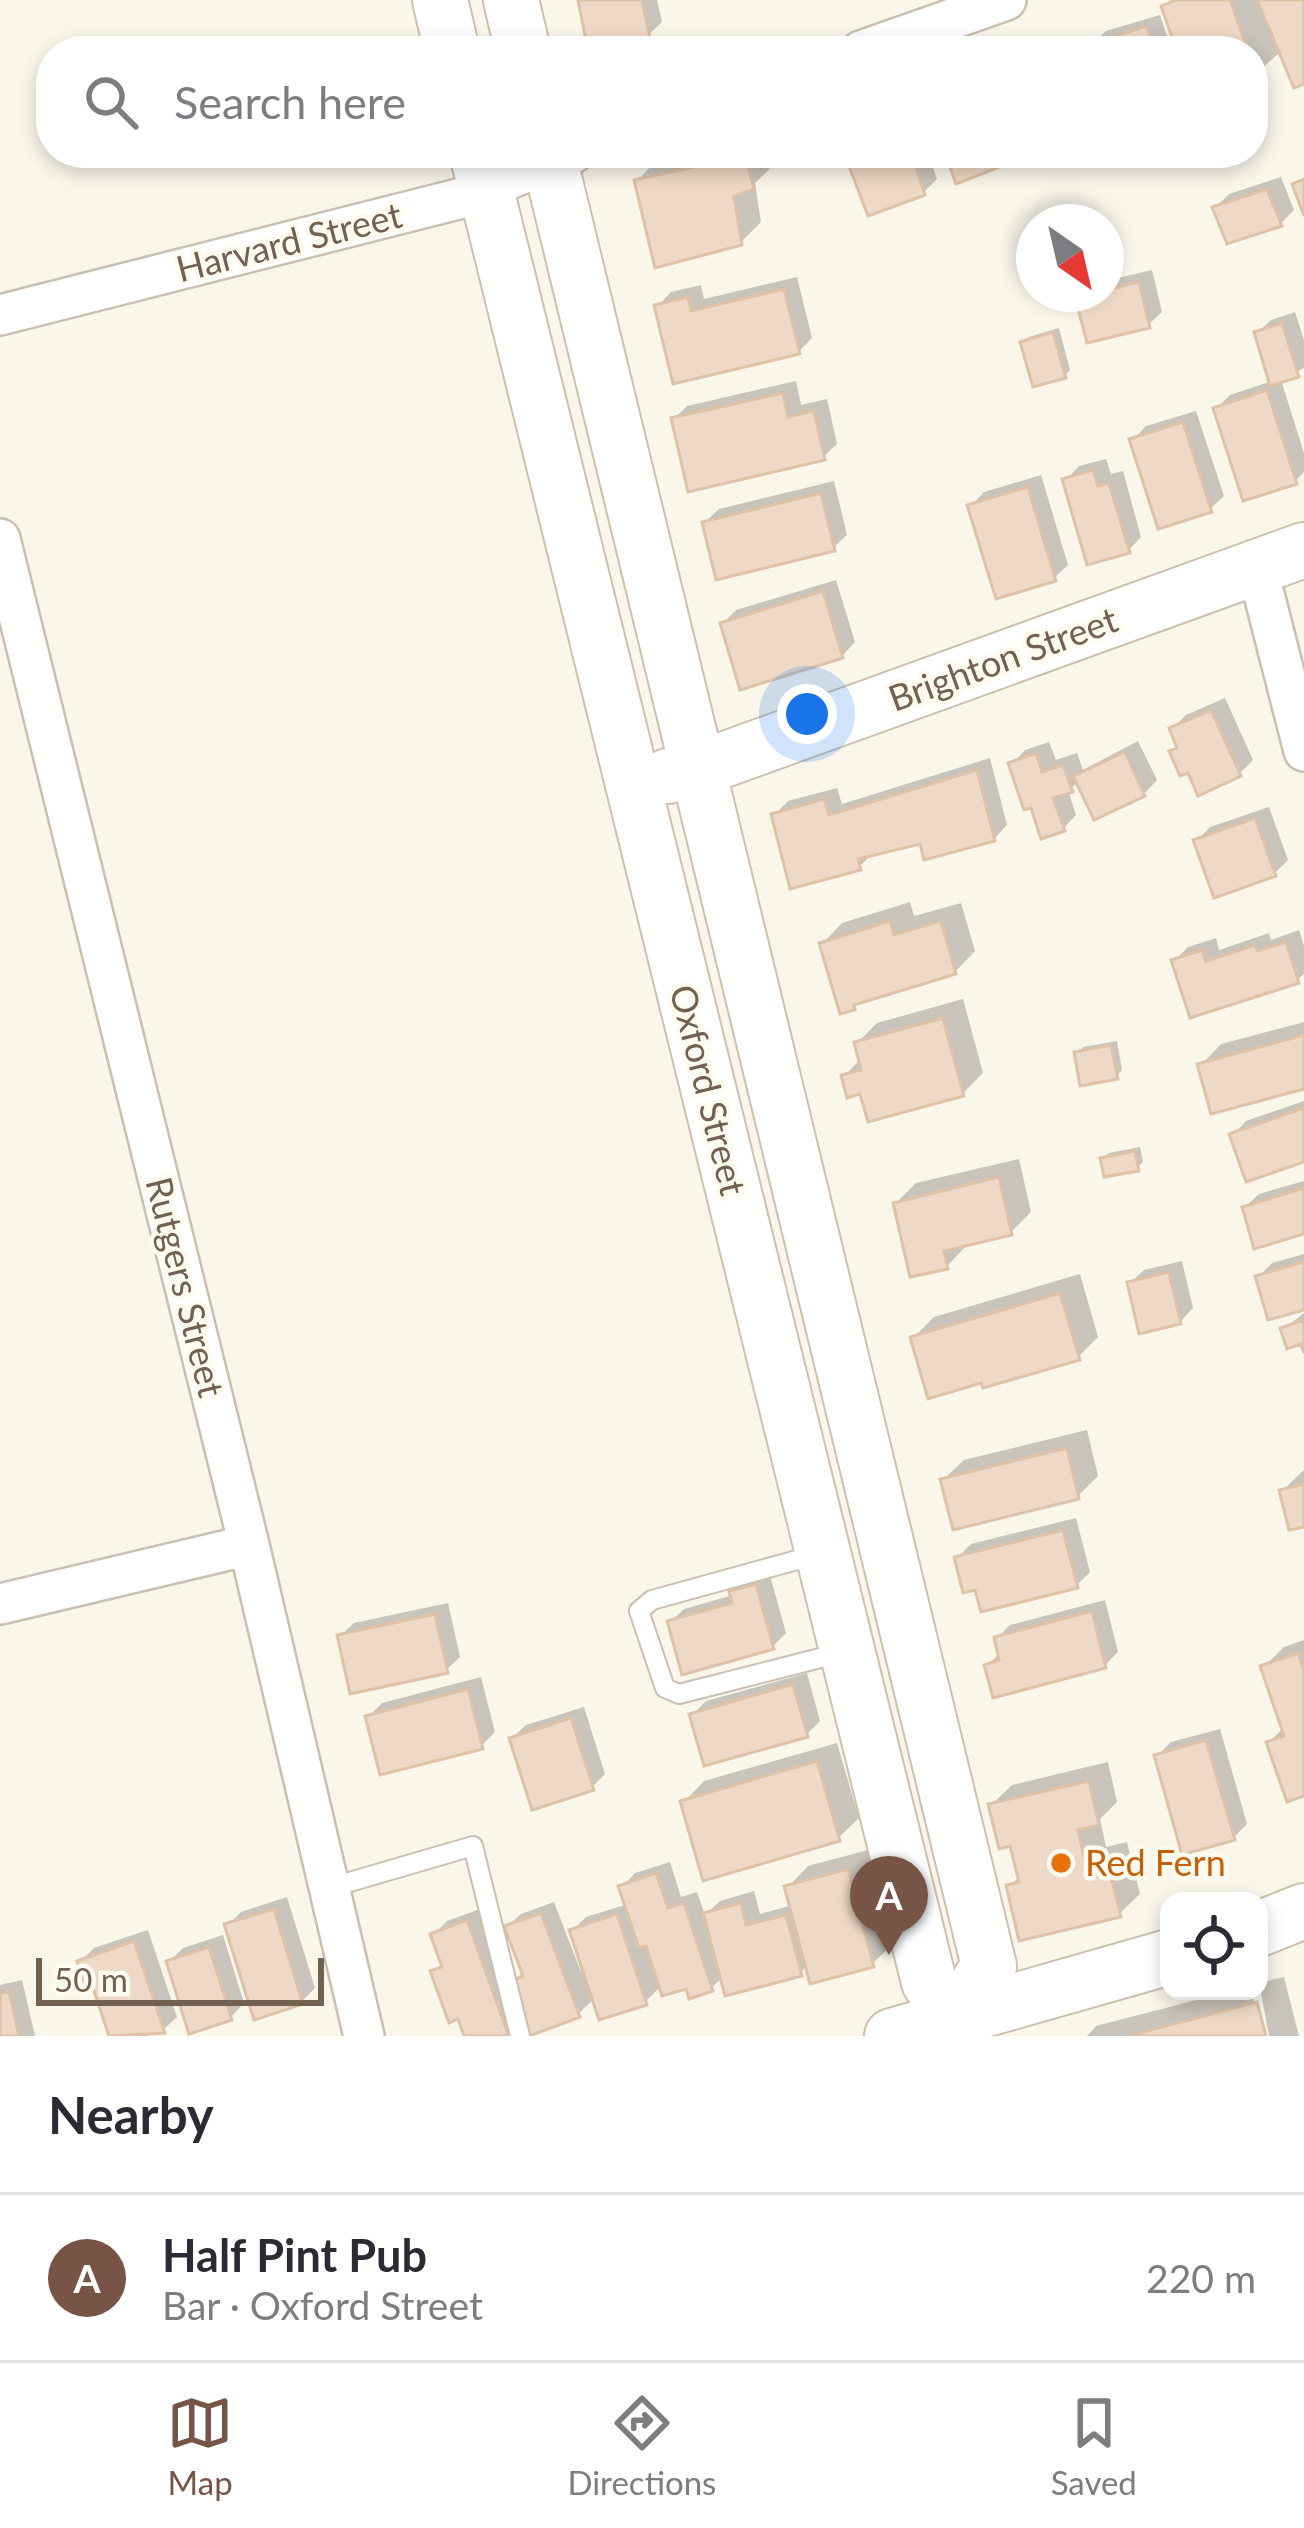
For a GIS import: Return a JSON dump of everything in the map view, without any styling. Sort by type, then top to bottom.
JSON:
[{"type":"street","points":[[440,0],[448,36]]},
{"type":"street","points":[[511,0],[519,36]]},
{"type":"street","points":[[904,36],[1006,0]]},
{"type":"street","name":"Oxford Street","points":[[560,168],[698,768],[989,1966],[956,2028]]},
{"type":"street","name":"Oxford Street","points":[[481,171],[929,1982],[956,2028]]},
{"type":"street","name":"Harvard Street","points":[[0,315],[481,171]]},
{"type":"street","name":"Rutgers Street","points":[[0,539],[249,1544],[364,2036]]},
{"type":"street","points":[[1280,558],[1304,752]]},
{"type":"street","name":"Brighton Street","points":[[632,787],[698,768],[1280,558]]},
{"type":"street","points":[[0,1604],[249,1544]]},
{"type":"street","points":[[1268,1925],[1304,1911]]},
{"type":"street","points":[[892,2036],[956,2028],[1160,1960]]},
{"type":"lane","points":[[823,1552],[652,1600],[639,1611],[665,1688],[679,1694],[848,1652]]},
{"type":"lane","points":[[329,1888],[473,1846],[520,2036]]},
{"type":"building","points":[[578,0],[642,0],[650,36],[585,36]]},
{"type":"building","points":[[1176,0],[1230,0],[1243,36],[1172,36],[1161,6]]},
{"type":"building","points":[[1257,0],[1304,0],[1304,84],[1294,88]]},
{"type":"building","points":[[1146,26],[1150,36],[1114,36]]},
{"type":"building","points":[[690,168],[748,168],[754,189],[734,196],[742,245],[655,268],[634,180]]},
{"type":"building","points":[[850,168],[916,168],[925,195],[868,216]]},
{"type":"building","points":[[950,168],[997,168],[956,184]]},
{"type":"building","points":[[1304,179],[1304,216],[1292,184]]},
{"type":"building","points":[[1267,189],[1282,226],[1227,244],[1212,207]]},
{"type":"building","points":[[1139,282],[1150,328],[1087,343],[1079,312],[1124,312],[1124,286]]},
{"type":"building","points":[[784,289],[800,354],[673,384],[654,305],[688,297],[691,311]]},
{"type":"building","points":[[1282,323],[1299,377],[1270,386],[1254,332]]},
{"type":"building","points":[[1053,332],[1066,378],[1033,387],[1020,342]]},
{"type":"building","points":[[1267,390],[1297,484],[1243,501],[1213,408]]},
{"type":"building","points":[[783,393],[788,417],[814,411],[825,460],[688,492],[671,418]]},
{"type":"building","points":[[1183,422],[1212,512],[1158,529],[1129,439]]},
{"type":"building","points":[[1093,470],[1098,486],[1109,483],[1130,553],[1087,565],[1062,479]]},
{"type":"building","points":[[1028,487],[1056,581],[996,599],[967,505]]},
{"type":"building","points":[[821,493],[835,551],[716,580],[702,522]]},
{"type":"building","points":[[823,591],[843,658],[740,690],[720,623]]},
{"type":"building","points":[[1211,710],[1241,776],[1198,796],[1188,773],[1180,776],[1169,751],[1177,748],[1169,728]]},
{"type":"building","points":[[1125,752],[1145,796],[1094,820],[1073,776]]},
{"type":"building","points":[[1036,753],[1042,772],[1063,765],[1073,792],[1053,798],[1065,831],[1041,839],[1031,808],[1024,810],[1008,763]]},
{"type":"building","points":[[977,770],[995,841],[924,860],[920,844],[858,859],[861,870],[790,889],[771,814],[824,799],[829,815]]},
{"type":"building","points":[[1255,818],[1276,876],[1214,898],[1193,840]]},
{"type":"building","points":[[890,921],[894,935],[941,921],[956,974],[854,1005],[855,1010],[840,1014],[819,943]]},
{"type":"building","points":[[1286,942],[1299,983],[1190,1018],[1171,960],[1202,950],[1206,961],[1255,945],[1257,951]]},
{"type":"building","points":[[943,1018],[964,1096],[868,1122],[860,1094],[847,1098],[841,1075],[861,1070],[854,1042]]},
{"type":"building","points":[[1304,1035],[1304,1089],[1211,1114],[1197,1064]]},
{"type":"building","points":[[1111,1045],[1118,1079],[1080,1086],[1074,1052]]},
{"type":"building","points":[[1304,1108],[1304,1162],[1246,1182],[1229,1134]]},
{"type":"building","points":[[1135,1151],[1139,1171],[1104,1177],[1100,1158]]},
{"type":"building","points":[[999,1177],[1012,1235],[944,1251],[948,1269],[910,1277],[893,1203]]},
{"type":"building","points":[[1304,1188],[1304,1234],[1254,1249],[1242,1207]]},
{"type":"building","points":[[1304,1262],[1304,1310],[1268,1320],[1255,1276]]},
{"type":"building","points":[[1169,1272],[1181,1324],[1139,1334],[1127,1282]]},
{"type":"building","points":[[1060,1293],[1080,1360],[928,1399],[910,1337]]},
{"type":"building","points":[[1304,1320],[1304,1353],[1301,1344],[1287,1349],[1280,1328]]},
{"type":"building","points":[[1067,1448],[1079,1499],[953,1530],[940,1479]]},
{"type":"building","points":[[1304,1484],[1304,1527],[1289,1530],[1279,1490]]},
{"type":"building","points":[[1063,1530],[1078,1588],[981,1612],[975,1590],[963,1593],[954,1557]]},
{"type":"building","points":[[756,1584],[774,1649],[682,1675],[667,1621],[732,1603],[729,1591]]},
{"type":"building","points":[[1092,1611],[1106,1668],[993,1698],[984,1665],[999,1660],[994,1637]]},
{"type":"building","points":[[435,1614],[448,1673],[350,1694],[337,1635]]},
{"type":"building","points":[[1298,1653],[1304,1671],[1304,1796],[1287,1802],[1266,1742],[1284,1736],[1260,1666]]},
{"type":"building","points":[[793,1684],[808,1737],[704,1766],[689,1714]]},
{"type":"building","points":[[468,1689],[483,1749],[380,1775],[365,1716]]},
{"type":"building","points":[[571,1718],[594,1790],[532,1810],[509,1738]]},
{"type":"building","points":[[1206,1740],[1235,1840],[1182,1855],[1154,1755]]},
{"type":"building","points":[[817,1761],[840,1841],[703,1881],[680,1801]]},
{"type":"building","points":[[1089,1781],[1099,1825],[1078,1830],[1086,1865],[1107,1860],[1121,1917],[1019,1941],[1006,1885],[1019,1882],[1010,1846],[999,1849],[988,1804]]},
{"type":"building","points":[[848,1869],[874,1967],[810,1984],[784,1886]]},
{"type":"building","points":[[656,1873],[668,1908],[684,1903],[713,1991],[689,1999],[686,1989],[662,1996],[646,1946],[639,1948],[618,1886]]},
{"type":"building","points":[[741,1903],[746,1925],[786,1915],[802,1976],[725,1996],[703,1913]]},
{"type":"building","points":[[274,1909],[303,2004],[254,2020],[224,1924]]},
{"type":"building","points":[[541,1913],[580,2017],[529,2036],[509,1982],[523,1976],[504,1926]]},
{"type":"building","points":[[617,1914],[647,2005],[599,2020],[569,1930]]},
{"type":"building","points":[[467,1920],[508,2034],[503,2036],[464,2036],[458,2019],[449,2023],[430,1971],[442,1967],[430,1934]]},
{"type":"building","points":[[134,1941],[165,2033],[109,2036],[92,1985],[86,1987],[77,1961]]},
{"type":"building","points":[[209,1947],[232,2020],[189,2034],[166,1961]]},
{"type":"building","points":[[9,1991],[19,2036],[0,2036],[0,1994]]},
{"type":"building","points":[[1257,2002],[1266,2036],[1128,2036]]},
{"type":"place","name":"Red Fern","points":[[1061,1863]]},
{"type":"place","name":"Half Pint Pub","points":[[889,1955]]}]
